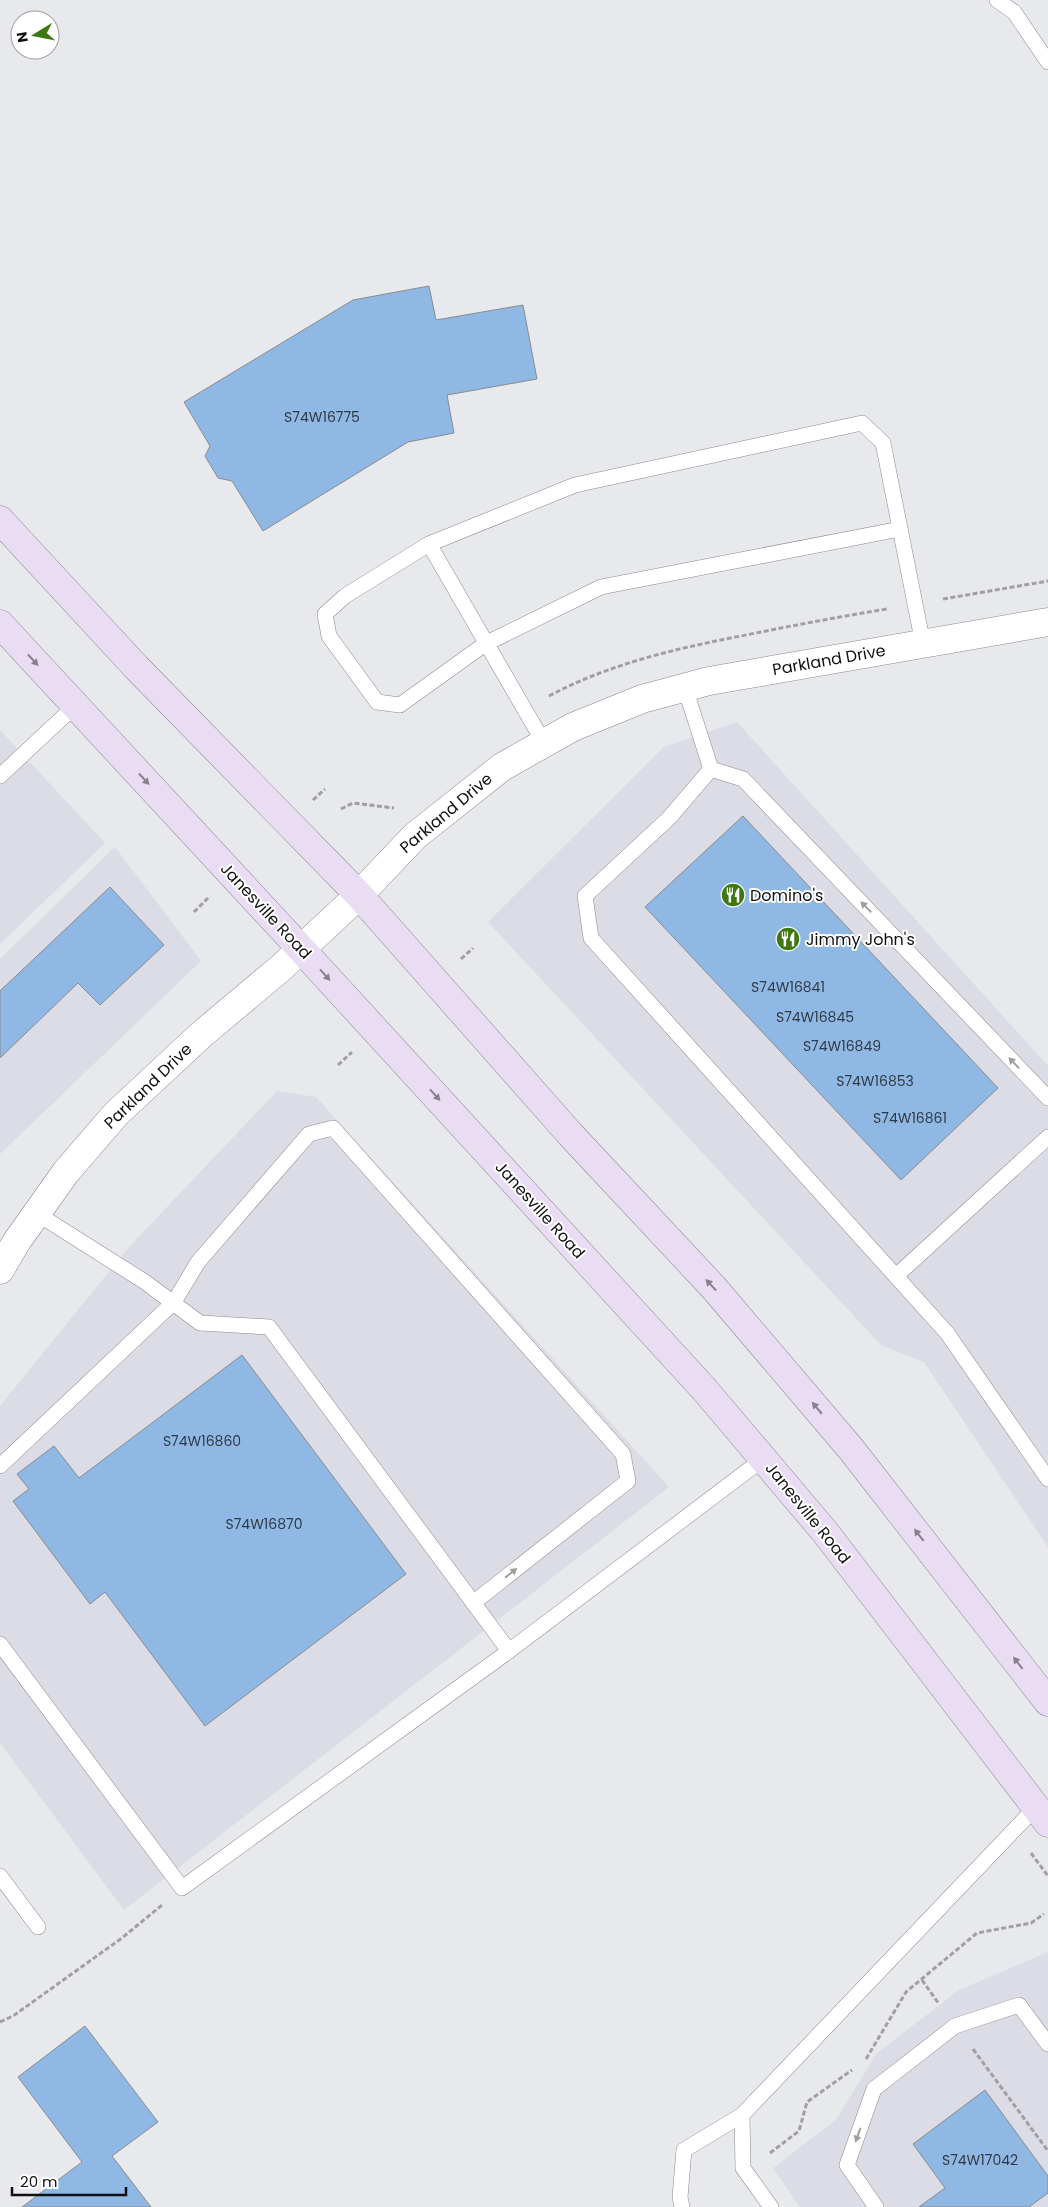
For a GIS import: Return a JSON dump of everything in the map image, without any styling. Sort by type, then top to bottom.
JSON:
[{"type":"main road","points":[[0,520],[137,668],[359,895],[570,1134],[733,1310],[851,1449],[1048,1702]]},
{"type":"main road","name":"Janesville Road","points":[[0,624],[704,1389],[825,1532],[1044,1809]]},
{"type":"street","name":"Parkland Drive","points":[[0,1270],[36,1213],[66,1172],[116,1114],[202,1034],[301,949],[359,895],[415,836],[502,767],[573,727],[642,699],[709,681],[1048,622]]},
{"type":"lane","points":[[997,0],[1014,12],[1048,62]]},
{"type":"lane","points":[[900,529],[601,587],[485,644],[400,705],[377,702],[329,636],[325,614],[344,596],[429,544],[576,485],[862,423],[883,443],[923,644]]},
{"type":"lane","points":[[429,544],[485,644],[544,743]]},
{"type":"lane","points":[[685,688],[711,769]]},
{"type":"lane","points":[[0,776],[76,706]]},
{"type":"lane","points":[[711,769],[743,779],[1048,1098]]},
{"type":"lane","points":[[711,769],[669,818],[585,896],[591,938],[947,1333],[1048,1479]]},
{"type":"lane","points":[[0,1466],[174,1302],[198,1262],[309,1134],[333,1128],[623,1454],[628,1481],[473,1603]]},
{"type":"lane","points":[[896,1276],[1048,1137]]},
{"type":"lane","points":[[36,1213],[174,1302],[200,1323],[269,1327],[509,1651]]},
{"type":"lane","points":[[0,1644],[182,1888],[509,1651],[763,1459]]},
{"type":"lane","points":[[682,2207],[680,2198],[684,2150],[742,2115],[1044,1809]]},
{"type":"lane","points":[[0,1876],[38,1927]]},
{"type":"lane","points":[[876,2207],[847,2165],[874,2089],[956,2026],[1019,2005],[1048,2044]]},
{"type":"lane","points":[[742,2115],[743,2168],[771,2207]]},
{"type":"path","points":[[288,823],[325,788]]},
{"type":"path","points":[[194,912],[233,875]]},
{"type":"path","points":[[435,981],[473,948]]},
{"type":"path","points":[[338,1065],[376,1032]]},
{"type":"path","points":[[0,2022],[13,2016],[122,1938],[182,1888]]},
{"type":"path","points":[[864,2061],[906,1992],[977,1933],[1031,1923],[1044,1914]]},
{"type":"path","points":[[922,1980],[942,2009]]},
{"type":"path","points":[[970,2046],[1048,2151]]},
{"type":"path","points":[[745,2171],[799,2131],[807,2102],[856,2067]]},
{"type":"shaded area","points":[[737,722],[1048,1066],[1048,1547],[924,1362],[881,1345],[488,922],[664,747]]},
{"type":"shaded area","points":[[0,730],[105,843],[0,944]]},
{"type":"shaded area","points":[[115,847],[201,961],[0,1154],[0,959]]},
{"type":"shaded area","points":[[277,1091],[316,1097],[669,1487],[124,1910],[0,1743],[0,1406],[129,1247]]},
{"type":"shaded area","points":[[1048,1952],[1048,2207],[800,2207],[773,2168],[836,2120],[876,2054],[959,1990]]},
{"type":"building","points":[[429,286],[436,320],[523,305],[537,379],[447,395],[454,433],[408,442],[263,531],[232,481],[218,478],[205,456],[210,446],[184,402],[353,300]]},
{"type":"building","points":[[743,816],[998,1088],[901,1180],[645,907]]},
{"type":"building","points":[[110,887],[164,945],[100,1005],[78,983],[0,1058],[0,991]]},
{"type":"building","points":[[242,1355],[406,1574],[205,1726],[105,1592],[90,1604],[13,1501],[29,1489],[17,1474],[54,1446],[79,1478]]},
{"type":"building","points":[[85,2026],[158,2122],[112,2156],[151,2207],[22,2207],[82,2162],[18,2077]]},
{"type":"building","points":[[985,2090],[1048,2176],[1048,2193],[1029,2207],[919,2207],[945,2188],[913,2144]]},
{"type":"place","name":"Domino's","points":[[733,895]]},
{"type":"place","name":"Jimmy John's","points":[[788,939]]}]
